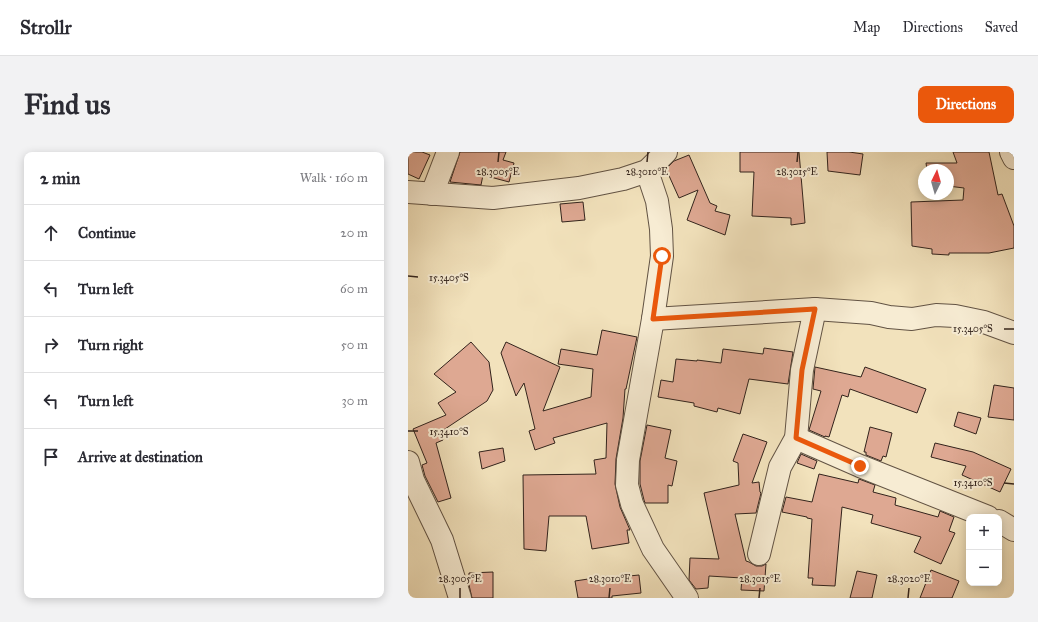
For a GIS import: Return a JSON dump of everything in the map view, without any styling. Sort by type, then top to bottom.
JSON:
[{"type":"street","points":[[432,194],[448,152]]},
{"type":"street","points":[[408,192],[493,198],[579,188],[622,179],[647,171],[666,152]]},
{"type":"street","points":[[1011,152],[1014,158]]},
{"type":"street","points":[[647,171],[657,201],[661,229],[662,256],[653,319],[628,460],[627,485],[632,504],[653,549],[687,598]]},
{"type":"street","points":[[653,319],[815,309],[870,312],[889,317],[912,319],[936,315],[955,316],[984,322],[1014,333]]},
{"type":"street","points":[[759,554],[780,467],[796,438],[802,370],[815,309]]},
{"type":"street","points":[[796,438],[860,466],[980,514]]},
{"type":"street","points":[[408,462],[413,480],[442,540],[460,598]]},
{"type":"street","points":[[1002,523],[1014,530]]},
{"type":"building","points":[[408,152],[422,152],[430,155],[419,179],[408,174]]},
{"type":"building","points":[[460,152],[506,152],[503,160],[514,163],[509,182],[483,175],[481,185],[450,182]]},
{"type":"building","points":[[740,152],[799,152],[805,223],[791,225],[791,218],[752,216],[754,172],[740,172]]},
{"type":"building","points":[[827,152],[849,152],[863,154],[860,175],[828,171]]},
{"type":"building","points":[[953,152],[989,152],[998,195],[1002,194],[1014,226],[1014,248],[989,253],[949,253],[949,255],[932,254],[932,249],[912,246],[911,202],[963,200],[964,188],[954,187],[954,164],[926,163],[957,163]]},
{"type":"building","points":[[689,155],[710,203],[717,206],[715,211],[730,215],[725,235],[687,220],[698,190],[679,198],[666,169],[674,161]]},
{"type":"building","points":[[583,202],[585,220],[562,222],[560,204]]},
{"type":"building","points":[[602,330],[637,337],[625,389],[623,418],[616,459],[615,484],[620,507],[630,530],[627,530],[629,543],[592,549],[586,516],[549,516],[546,551],[524,549],[523,475],[596,474],[594,460],[606,458],[607,423],[553,438],[555,443],[535,450],[529,431],[535,429],[524,383],[516,396],[501,353],[506,342],[560,367],[543,411],[591,397],[593,369],[558,364],[561,349],[597,355]]},
{"type":"building","points":[[471,342],[489,362],[493,390],[487,401],[439,433],[443,440],[436,443],[451,498],[438,502],[425,476],[422,465],[427,463],[413,429],[446,415],[438,403],[456,392],[434,374]]},
{"type":"building","points":[[764,348],[793,352],[788,384],[749,379],[740,414],[718,408],[717,412],[694,406],[694,403],[658,397],[661,380],[673,382],[676,359],[721,363],[723,349],[763,354]]},
{"type":"building","points":[[815,367],[861,377],[865,367],[926,389],[917,413],[850,389],[848,397],[842,395],[829,437],[825,437],[809,430],[821,391],[813,389]]},
{"type":"building","points":[[994,385],[1014,388],[1014,420],[988,417]]},
{"type":"building","points":[[958,412],[981,418],[976,434],[954,426]]},
{"type":"building","points":[[647,425],[671,430],[665,458],[677,461],[672,486],[668,485],[668,503],[645,503],[644,500],[640,484],[640,461]]},
{"type":"building","points":[[870,427],[892,433],[886,457],[883,456],[881,461],[866,455],[866,452],[864,452]]},
{"type":"building","points":[[743,434],[767,442],[752,483],[759,482],[761,493],[756,513],[735,514],[746,561],[756,566],[766,564],[764,591],[741,590],[742,578],[709,576],[708,588],[696,589],[689,580],[690,558],[719,559],[704,493],[739,485],[738,463],[733,461]]},
{"type":"building","points":[[935,443],[973,452],[1011,469],[1000,492],[962,475],[966,466],[931,457]]},
{"type":"building","points":[[503,448],[505,461],[482,469],[479,452]]},
{"type":"building","points":[[801,454],[817,461],[814,469],[797,463]]},
{"type":"building","points":[[819,474],[858,483],[859,479],[875,485],[873,492],[896,498],[895,505],[938,517],[940,511],[954,517],[949,531],[955,533],[941,564],[914,552],[921,537],[871,523],[873,515],[842,507],[835,586],[812,585],[813,578],[808,578],[812,519],[782,512],[786,497],[812,502]]},
{"type":"building","points":[[931,570],[959,581],[952,598],[920,598]]},
{"type":"building","points":[[857,571],[877,575],[872,598],[850,598]]},
{"type":"building","points":[[493,572],[493,598],[472,598],[469,585],[469,573]]},
{"type":"building","points":[[639,575],[641,593],[612,596],[612,598],[578,598],[575,581],[608,576],[609,578]]},
{"type":"route","points":[[662,256],[653,319],[815,309],[799,390],[796,438],[860,466]]}]
